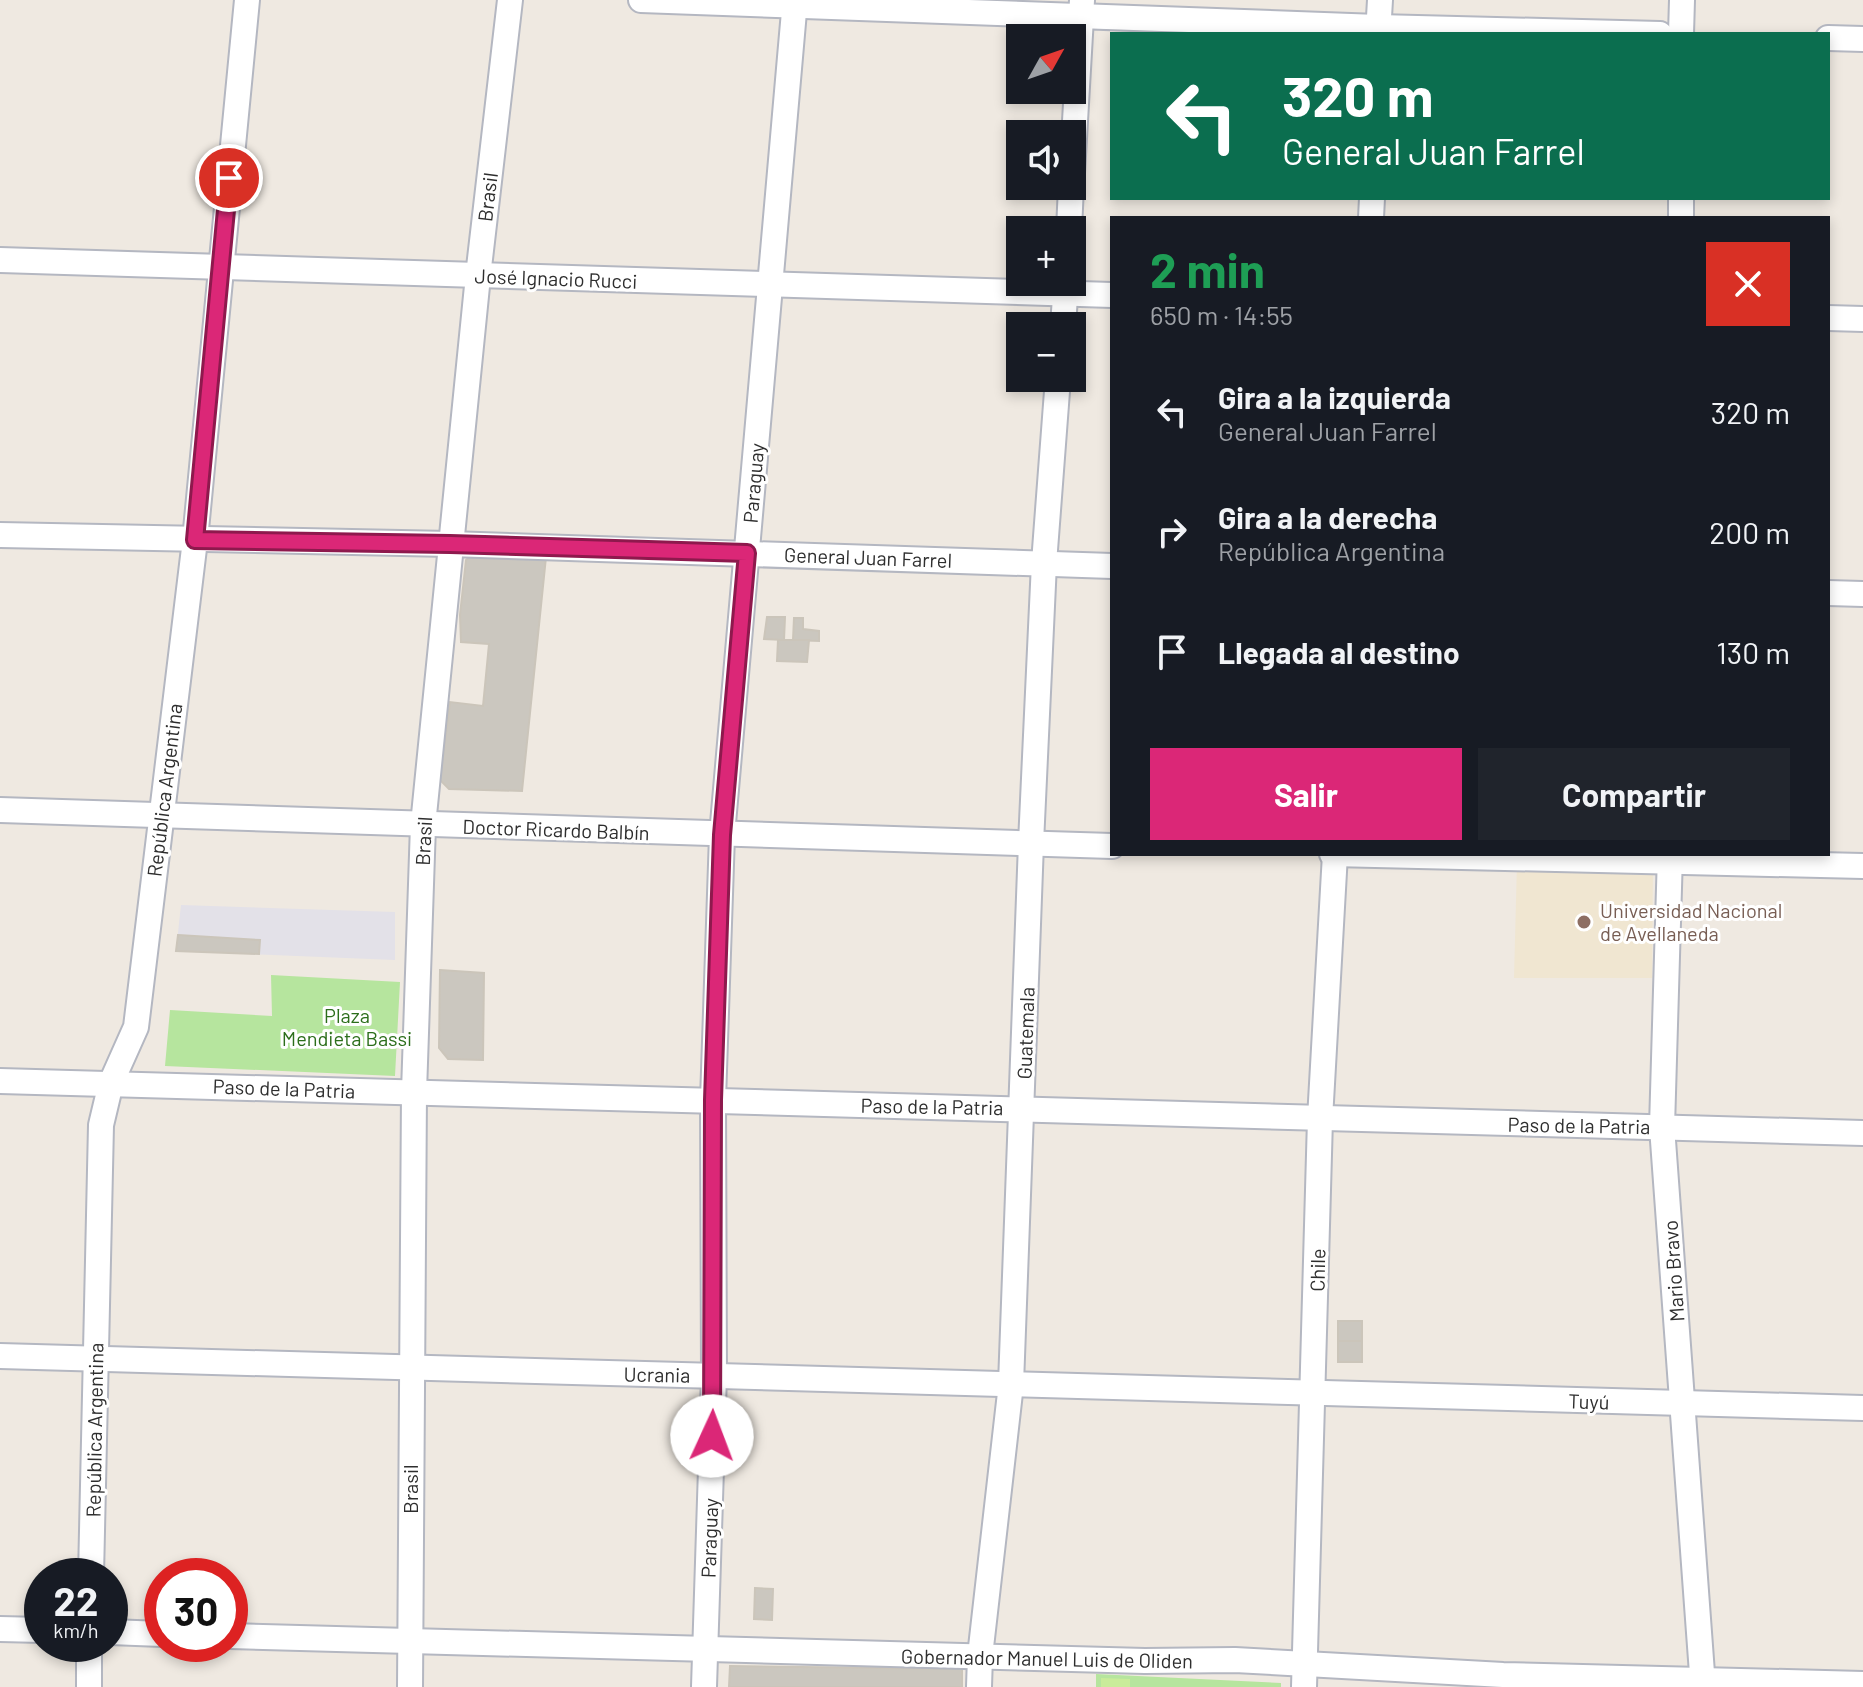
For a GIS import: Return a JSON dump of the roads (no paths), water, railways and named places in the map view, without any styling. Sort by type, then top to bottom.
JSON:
[{"type":"street","name":"República Argentina","points":[[91,1558],[101,1125],[111,1083],[136,1027],[195,540],[247,0]]},
{"type":"street","name":"Brasil","points":[[410,1687],[414,1092],[423,825],[478,276],[510,0]]},
{"type":"street","points":[[641,0],[1082,7],[1378,30],[1519,32]]},
{"type":"street","points":[[1378,30],[1380,0]]},
{"type":"street","points":[[1681,32],[1682,0]]},
{"type":"street","name":"Paraguay","points":[[704,1687],[714,1375],[713,1100],[722,835],[795,2]]},
{"type":"street","points":[[1075,120],[1082,7]]},
{"type":"street","points":[[1830,38],[1863,39]]},
{"type":"street","name":"José Ignacio Rucci","points":[[0,260],[770,284],[1006,287]]},
{"type":"street","name":"José Ignacio Rucci","points":[[1086,291],[1110,295]]},
{"type":"street","points":[[1830,318],[1863,319]]},
{"type":"street","name":"Guatemala","points":[[979,1687],[1011,1384],[1031,843],[1044,563],[1057,392]]},
{"type":"street","name":"General Juan Farrel","points":[[0,535],[450,544],[1110,566]]},
{"type":"street","points":[[1830,593],[1863,594]]},
{"type":"street","name":"Doctor Ricardo Balbín","points":[[0,810],[1110,846]]},
{"type":"street","name":"Chile","points":[[1305,1675],[1320,1119],[1334,856]]},
{"type":"street","points":[[1558,856],[1670,857],[1863,866]]},
{"type":"street","name":"Mario Bravo","points":[[1670,857],[1662,1127],[1702,1684]]},
{"type":"street","name":"Paso de la Patria","points":[[0,1081],[1863,1133]]},
{"type":"street","name":"Ucrania","points":[[0,1356],[1314,1393]]},
{"type":"street","name":"Tuyú","points":[[1314,1393],[1863,1408]]},
{"type":"street","points":[[0,1629],[24,1630]]},
{"type":"street","name":"Gobernador Manuel Luis de Oliden","points":[[248,1636],[980,1656],[1305,1675],[1503,1681],[1863,1684]]},
{"type":"street","points":[[89,1662],[89,1687]]},
{"type":"place","name":"Universidad Nacional de Avellaneda","points":[[1584,922]]},
{"type":"park label","name":"Plaza Mendieta Bassi","points":[[347,1026]]}]
